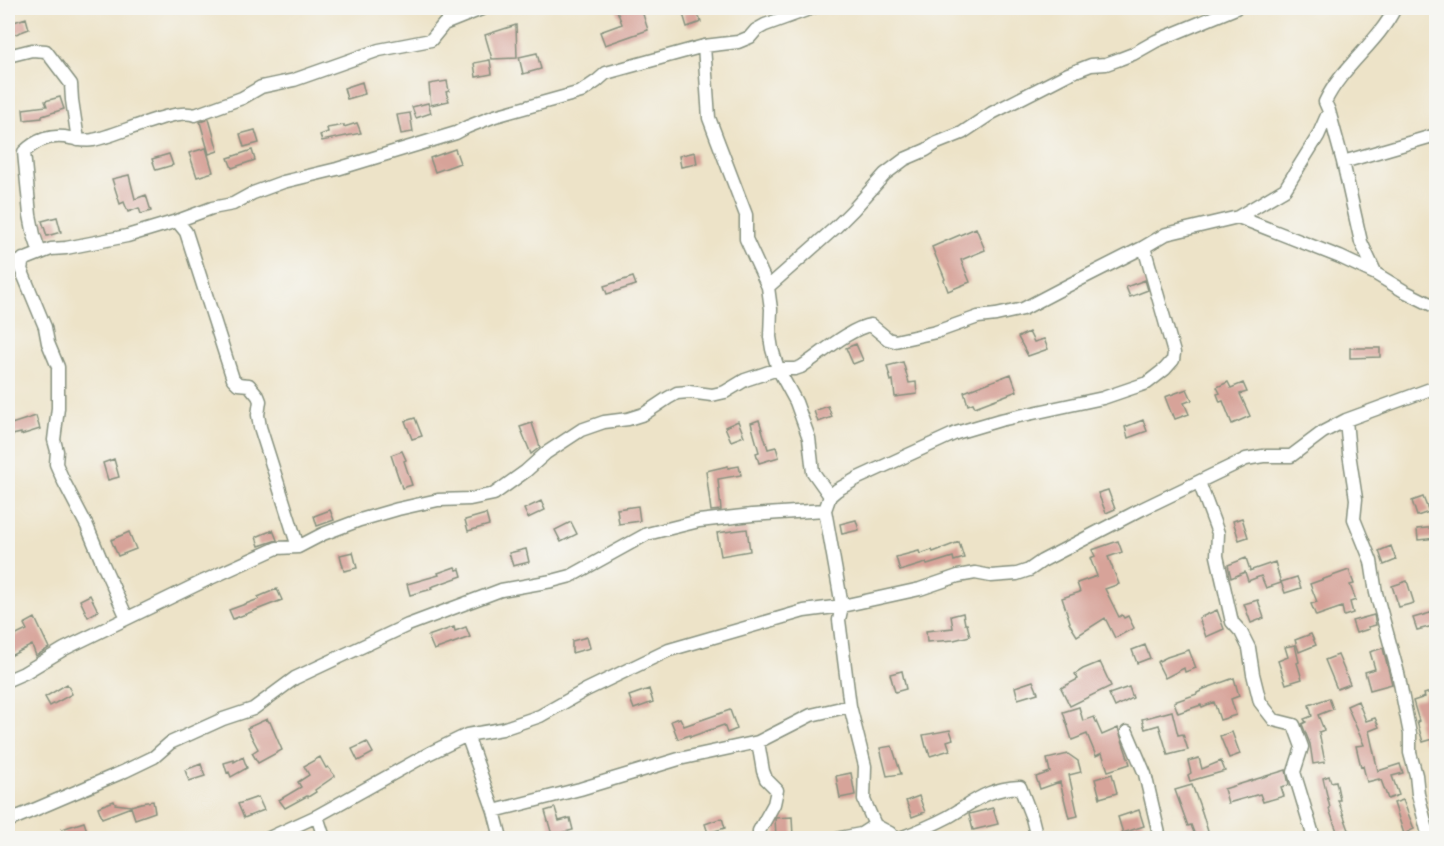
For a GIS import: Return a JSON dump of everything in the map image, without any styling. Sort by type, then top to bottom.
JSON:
[{"type":"street","points":[[40,253],[30,214],[24,152],[40,140],[67,137],[91,141],[163,117],[190,113],[195,115],[242,98],[261,87],[294,80],[379,50],[432,40],[444,24],[484,8]]},
{"type":"street","points":[[8,266],[51,249],[127,236],[212,208],[233,204],[253,193],[283,182],[337,169],[456,133],[495,116],[581,92],[606,73],[704,46],[738,42],[765,25],[812,8]]},
{"type":"street","points":[[768,287],[836,227],[885,174],[905,159],[962,133],[992,113],[1068,74],[1091,65],[1106,63],[1133,54],[1156,41],[1236,8]]},
{"type":"street","points":[[1376,274],[1361,242],[1343,162],[1325,102],[1331,90],[1354,61],[1383,30],[1395,8]]},
{"type":"street","points":[[704,46],[709,118],[746,215],[746,239],[768,287],[771,309],[770,337],[778,369],[796,402],[809,438],[813,472],[830,496]]},
{"type":"street","points":[[8,56],[39,50],[46,51],[52,58],[71,84],[78,140]]},
{"type":"street","points":[[8,680],[127,618],[277,548],[298,547],[322,534],[398,508],[438,500],[470,499],[494,494],[546,453],[581,430],[604,422],[644,414],[677,393],[712,395],[725,392],[745,380],[778,369],[801,367],[848,334],[869,325],[888,339],[895,341],[936,332],[978,317],[1023,309],[1166,234],[1239,217],[1285,189],[1318,136],[1329,111]]},
{"type":"street","points":[[1343,162],[1437,135]]},
{"type":"street","points":[[1239,217],[1340,257],[1437,307]]},
{"type":"street","points":[[177,221],[186,232],[233,379],[238,384],[247,384],[252,387],[260,402],[258,415],[260,427],[298,547]]},
{"type":"street","points":[[894,838],[890,833],[875,825],[864,800],[865,766],[850,706],[838,620],[842,606],[825,510],[830,496],[858,478],[956,433],[1000,420],[1103,398],[1147,383],[1165,369],[1173,360],[1174,353],[1144,247]]},
{"type":"street","points":[[23,259],[21,269],[45,327],[58,367],[58,408],[54,440],[57,451],[56,464],[87,526],[127,618]]},
{"type":"street","points":[[269,838],[317,816],[467,735],[502,729],[540,716],[586,690],[669,650],[804,611],[842,606],[920,589],[958,576],[975,573],[991,576],[1017,574],[1029,570],[1142,509],[1246,459],[1263,456],[1291,456],[1323,432],[1346,420],[1437,387]]},
{"type":"street","points":[[1346,420],[1356,498],[1354,519],[1371,561],[1376,593],[1398,673],[1410,734],[1410,753],[1429,838]]},
{"type":"street","points":[[1199,482],[1218,532],[1217,556],[1232,622],[1241,632],[1249,648],[1252,674],[1260,702],[1274,720],[1294,725],[1302,747],[1294,772],[1314,838]]},
{"type":"street","points":[[8,821],[126,771],[154,757],[170,743],[223,719],[253,709],[295,678],[408,625],[501,590],[571,576],[647,534],[699,521],[825,510]]},
{"type":"street","points":[[494,811],[570,792],[680,759],[758,742],[811,715],[850,706]]},
{"type":"street","points":[[1127,732],[1145,774],[1160,838]]},
{"type":"street","points":[[467,735],[494,811],[501,838]]},
{"type":"street","points":[[758,742],[766,779],[777,790],[774,804],[759,831],[759,838]]},
{"type":"street","points":[[900,838],[946,818],[984,794],[1003,788],[1020,787],[1037,838]]},
{"type":"street","points":[[317,816],[324,838]]},
{"type":"street","points":[[840,838],[861,834],[875,825]]},
{"type":"building","points":[[616,8],[641,8],[648,30],[605,45],[600,32],[622,24]]},
{"type":"building","points":[[696,9],[701,22],[687,27],[683,14]]},
{"type":"building","points":[[26,18],[29,29],[8,37],[8,24]]},
{"type":"building","points":[[516,25],[517,58],[492,59],[485,35]]},
{"type":"building","points":[[537,53],[541,69],[523,74],[519,57]]},
{"type":"building","points":[[490,60],[492,74],[476,77],[474,63]]},
{"type":"building","points":[[447,81],[449,91],[446,92],[449,101],[431,105],[429,84]]},
{"type":"building","points":[[362,82],[365,94],[347,99],[344,88]]},
{"type":"building","points":[[60,97],[64,109],[42,116],[42,118],[24,120],[23,109],[47,106],[45,101]]},
{"type":"building","points":[[428,103],[431,113],[416,118],[412,107]]},
{"type":"building","points":[[410,113],[413,132],[401,134],[397,115]]},
{"type":"building","points":[[209,119],[218,151],[209,154],[200,122]]},
{"type":"building","points":[[357,123],[361,133],[322,141],[320,135],[328,132],[327,128],[344,125],[344,127]]},
{"type":"building","points":[[255,130],[259,143],[244,147],[240,134]]},
{"type":"building","points":[[206,148],[213,172],[197,177],[189,153]]},
{"type":"building","points":[[455,149],[460,163],[435,172],[430,158]]},
{"type":"building","points":[[252,150],[255,160],[232,168],[228,158]]},
{"type":"building","points":[[695,152],[697,164],[681,167],[679,156]]},
{"type":"building","points":[[169,154],[173,165],[156,170],[152,159]]},
{"type":"building","points":[[129,175],[135,199],[146,195],[151,211],[141,214],[139,208],[128,212],[124,202],[120,204],[112,179]]},
{"type":"building","points":[[57,217],[61,232],[47,236],[42,221]]},
{"type":"building","points":[[976,228],[985,250],[961,260],[970,282],[948,291],[932,247]]},
{"type":"building","points":[[633,277],[636,285],[607,294],[604,286]]},
{"type":"building","points":[[1145,280],[1148,290],[1130,297],[1126,287]]},
{"type":"building","points":[[1029,332],[1034,342],[1044,339],[1048,349],[1028,356],[1018,337]]},
{"type":"building","points":[[856,344],[863,360],[853,364],[846,348]]},
{"type":"building","points":[[1350,348],[1380,348],[1380,357],[1350,358]]},
{"type":"building","points":[[903,362],[909,383],[916,382],[917,394],[895,397],[893,380],[891,381],[887,366]]},
{"type":"building","points":[[1011,374],[1017,391],[975,407],[973,403],[968,405],[964,392]]},
{"type":"building","points":[[1228,382],[1231,388],[1243,383],[1247,392],[1240,394],[1250,416],[1232,424],[1223,401],[1220,402],[1217,394],[1220,393],[1217,387]]},
{"type":"building","points":[[1187,389],[1192,400],[1184,403],[1189,414],[1175,419],[1165,397]]},
{"type":"building","points":[[828,406],[832,417],[818,422],[814,411]]},
{"type":"building","points":[[36,416],[40,429],[21,435],[21,433],[8,436],[8,425]]},
{"type":"building","points":[[415,418],[422,436],[412,439],[405,421]]},
{"type":"building","points":[[759,420],[768,449],[776,447],[779,457],[759,463],[756,453],[759,452],[751,423]]},
{"type":"building","points":[[1143,420],[1147,431],[1128,438],[1125,427]]},
{"type":"building","points":[[738,421],[744,436],[731,441],[725,427]]},
{"type":"building","points":[[532,423],[540,447],[531,454],[520,427]]},
{"type":"building","points":[[402,451],[412,485],[402,488],[391,455]]},
{"type":"building","points":[[114,459],[119,477],[108,480],[103,463]]},
{"type":"building","points":[[728,466],[728,468],[739,466],[741,475],[718,479],[721,510],[711,511],[706,471]]},
{"type":"building","points":[[1108,490],[1115,509],[1106,513],[1098,493]]},
{"type":"building","points":[[1423,497],[1429,512],[1417,516],[1412,501]]},
{"type":"building","points":[[541,501],[545,510],[528,518],[524,509]]},
{"type":"building","points":[[638,506],[640,521],[619,524],[617,509]]},
{"type":"building","points":[[330,510],[334,520],[317,526],[314,516]]},
{"type":"building","points":[[486,514],[489,525],[468,531],[465,520]]},
{"type":"building","points":[[1242,518],[1248,537],[1239,540],[1233,521]]},
{"type":"building","points":[[856,520],[859,530],[842,534],[840,524]]},
{"type":"building","points":[[571,522],[577,534],[561,542],[555,530]]},
{"type":"building","points":[[1437,527],[1437,538],[1418,540],[1417,529]]},
{"type":"building","points":[[747,529],[750,551],[721,556],[717,533]]},
{"type":"building","points":[[273,530],[277,540],[259,546],[256,537]]},
{"type":"building","points":[[129,532],[136,549],[118,556],[111,540]]},
{"type":"building","points":[[1118,541],[1122,552],[1108,557],[1119,584],[1105,589],[1119,617],[1128,616],[1134,628],[1115,638],[1105,618],[1077,636],[1069,623],[1062,598],[1080,592],[1077,583],[1097,576],[1090,558],[1095,556],[1092,550]]},
{"type":"building","points":[[959,542],[964,558],[954,561],[953,557],[900,571],[896,557],[919,551],[920,554],[932,550],[933,552]]},
{"type":"building","points":[[1391,546],[1396,560],[1384,565],[1379,551]]},
{"type":"building","points":[[526,549],[529,562],[513,566],[509,553]]},
{"type":"building","points":[[353,552],[357,568],[344,571],[340,555]]},
{"type":"building","points":[[1246,558],[1249,571],[1275,562],[1281,583],[1266,588],[1261,576],[1248,581],[1245,572],[1231,578],[1228,565]]},
{"type":"building","points":[[455,567],[457,570],[460,569],[462,576],[431,587],[432,589],[410,595],[407,584],[439,575],[438,573]]},
{"type":"building","points":[[1349,570],[1354,584],[1350,585],[1356,600],[1350,602],[1353,613],[1344,616],[1342,607],[1316,616],[1311,604],[1317,602],[1310,584]]},
{"type":"building","points":[[1297,577],[1301,588],[1285,593],[1281,582]]},
{"type":"building","points":[[1407,581],[1414,603],[1399,607],[1392,586]]},
{"type":"building","points":[[277,589],[282,600],[233,619],[229,610],[259,599],[258,597]]},
{"type":"building","points":[[90,595],[98,611],[88,617],[80,600]]},
{"type":"building","points":[[1258,600],[1264,618],[1251,623],[1244,604]]},
{"type":"building","points":[[1217,610],[1224,629],[1206,637],[1199,618]]},
{"type":"building","points":[[1437,611],[1437,625],[1417,630],[1413,618]]},
{"type":"building","points":[[963,613],[970,636],[927,642],[926,631],[953,628],[951,616]]},
{"type":"building","points":[[1374,615],[1376,625],[1356,633],[1352,621]]},
{"type":"building","points":[[35,618],[49,648],[36,656],[32,645],[8,657],[8,639],[27,630],[24,624]]},
{"type":"building","points":[[454,627],[455,631],[466,627],[470,637],[434,650],[428,636]]},
{"type":"building","points":[[1311,634],[1316,645],[1299,652],[1295,640]]},
{"type":"building","points":[[587,637],[590,648],[572,653],[572,641]]},
{"type":"building","points":[[1145,645],[1150,658],[1137,663],[1132,650]]},
{"type":"building","points":[[1295,645],[1302,679],[1286,684],[1278,661],[1288,657],[1285,647]]},
{"type":"building","points":[[1383,648],[1392,684],[1370,690],[1365,672],[1375,669],[1370,652]]},
{"type":"building","points":[[1189,650],[1196,668],[1185,672],[1184,668],[1165,678],[1157,662]]},
{"type":"building","points":[[1338,655],[1350,684],[1337,689],[1325,660]]},
{"type":"building","points":[[1100,662],[1111,686],[1070,706],[1061,688],[1078,679],[1075,674]]},
{"type":"building","points":[[902,671],[906,689],[895,692],[890,674]]},
{"type":"building","points":[[1234,678],[1239,696],[1231,699],[1236,715],[1220,720],[1214,702],[1178,713],[1174,702]]},
{"type":"building","points":[[1033,681],[1038,693],[1018,699],[1015,687]]},
{"type":"building","points":[[67,684],[72,694],[50,706],[45,697]]},
{"type":"building","points":[[1129,687],[1133,698],[1115,707],[1109,694]]},
{"type":"building","points":[[649,689],[653,702],[634,709],[629,696]]},
{"type":"building","points":[[1437,690],[1437,738],[1423,742],[1413,701]]},
{"type":"building","points":[[1329,698],[1333,709],[1318,715],[1324,730],[1319,732],[1325,762],[1313,764],[1310,744],[1302,724],[1306,722],[1304,719],[1312,716],[1309,705]]},
{"type":"building","points":[[1358,701],[1366,721],[1375,718],[1379,727],[1369,731],[1378,771],[1400,764],[1403,773],[1392,776],[1399,795],[1388,799],[1381,780],[1367,782],[1356,746],[1364,745],[1347,706]]},
{"type":"building","points":[[1079,707],[1083,721],[1094,717],[1102,735],[1118,728],[1130,764],[1108,771],[1102,753],[1096,756],[1087,734],[1072,740],[1063,712]]},
{"type":"building","points":[[730,710],[737,729],[727,733],[724,725],[678,739],[671,721],[680,718],[684,726]]},
{"type":"building","points":[[1172,711],[1178,735],[1183,734],[1188,750],[1168,755],[1159,725],[1145,729],[1142,719]]},
{"type":"building","points":[[267,719],[282,750],[258,763],[252,753],[258,749],[247,728]]},
{"type":"building","points":[[950,730],[953,739],[947,741],[950,750],[930,756],[923,735]]},
{"type":"building","points":[[1232,732],[1240,754],[1229,758],[1220,736]]},
{"type":"building","points":[[367,742],[373,753],[358,761],[352,749]]},
{"type":"building","points":[[892,746],[901,774],[887,776],[880,748]]},
{"type":"building","points":[[1068,754],[1078,761],[1081,772],[1069,775],[1078,816],[1069,818],[1060,782],[1040,789],[1036,777],[1050,772],[1047,759]]},
{"type":"building","points":[[243,757],[247,768],[231,777],[224,763],[234,760],[234,762]]},
{"type":"building","points":[[320,757],[326,768],[328,767],[335,776],[315,790],[316,792],[285,808],[279,800],[301,787],[298,782],[309,775],[304,766]]},
{"type":"building","points":[[1199,758],[1202,769],[1221,761],[1225,771],[1190,781],[1188,761]]},
{"type":"building","points":[[201,764],[205,776],[189,781],[185,770]]},
{"type":"building","points":[[1286,770],[1289,785],[1281,787],[1284,796],[1263,802],[1260,794],[1228,803],[1224,789]]},
{"type":"building","points":[[851,773],[855,795],[840,798],[836,776]]},
{"type":"building","points":[[1112,774],[1117,793],[1100,798],[1095,779]]},
{"type":"building","points":[[1329,776],[1331,782],[1336,781],[1340,800],[1338,800],[1349,830],[1338,834],[1329,809],[1323,778]]},
{"type":"building","points":[[1192,785],[1210,838],[1196,838],[1191,825],[1188,826],[1175,790]]},
{"type":"building","points":[[919,796],[925,812],[912,817],[906,801]]},
{"type":"building","points":[[258,797],[264,810],[244,818],[238,804]]},
{"type":"building","points":[[1403,800],[1414,829],[1404,834],[1394,803]]},
{"type":"building","points":[[114,801],[115,804],[131,806],[153,801],[155,812],[135,819],[131,807],[102,818],[98,807]]},
{"type":"building","points":[[555,808],[559,821],[570,818],[573,830],[552,835],[545,811]]},
{"type":"building","points":[[993,808],[998,824],[973,830],[969,814]]},
{"type":"building","points":[[1139,810],[1144,826],[1123,833],[1118,817]]},
{"type":"building","points":[[792,817],[793,837],[776,838],[775,818]]},
{"type":"building","points":[[722,818],[725,828],[708,833],[705,824]]},
{"type":"building","points":[[84,822],[87,831],[65,838],[62,829]]}]
